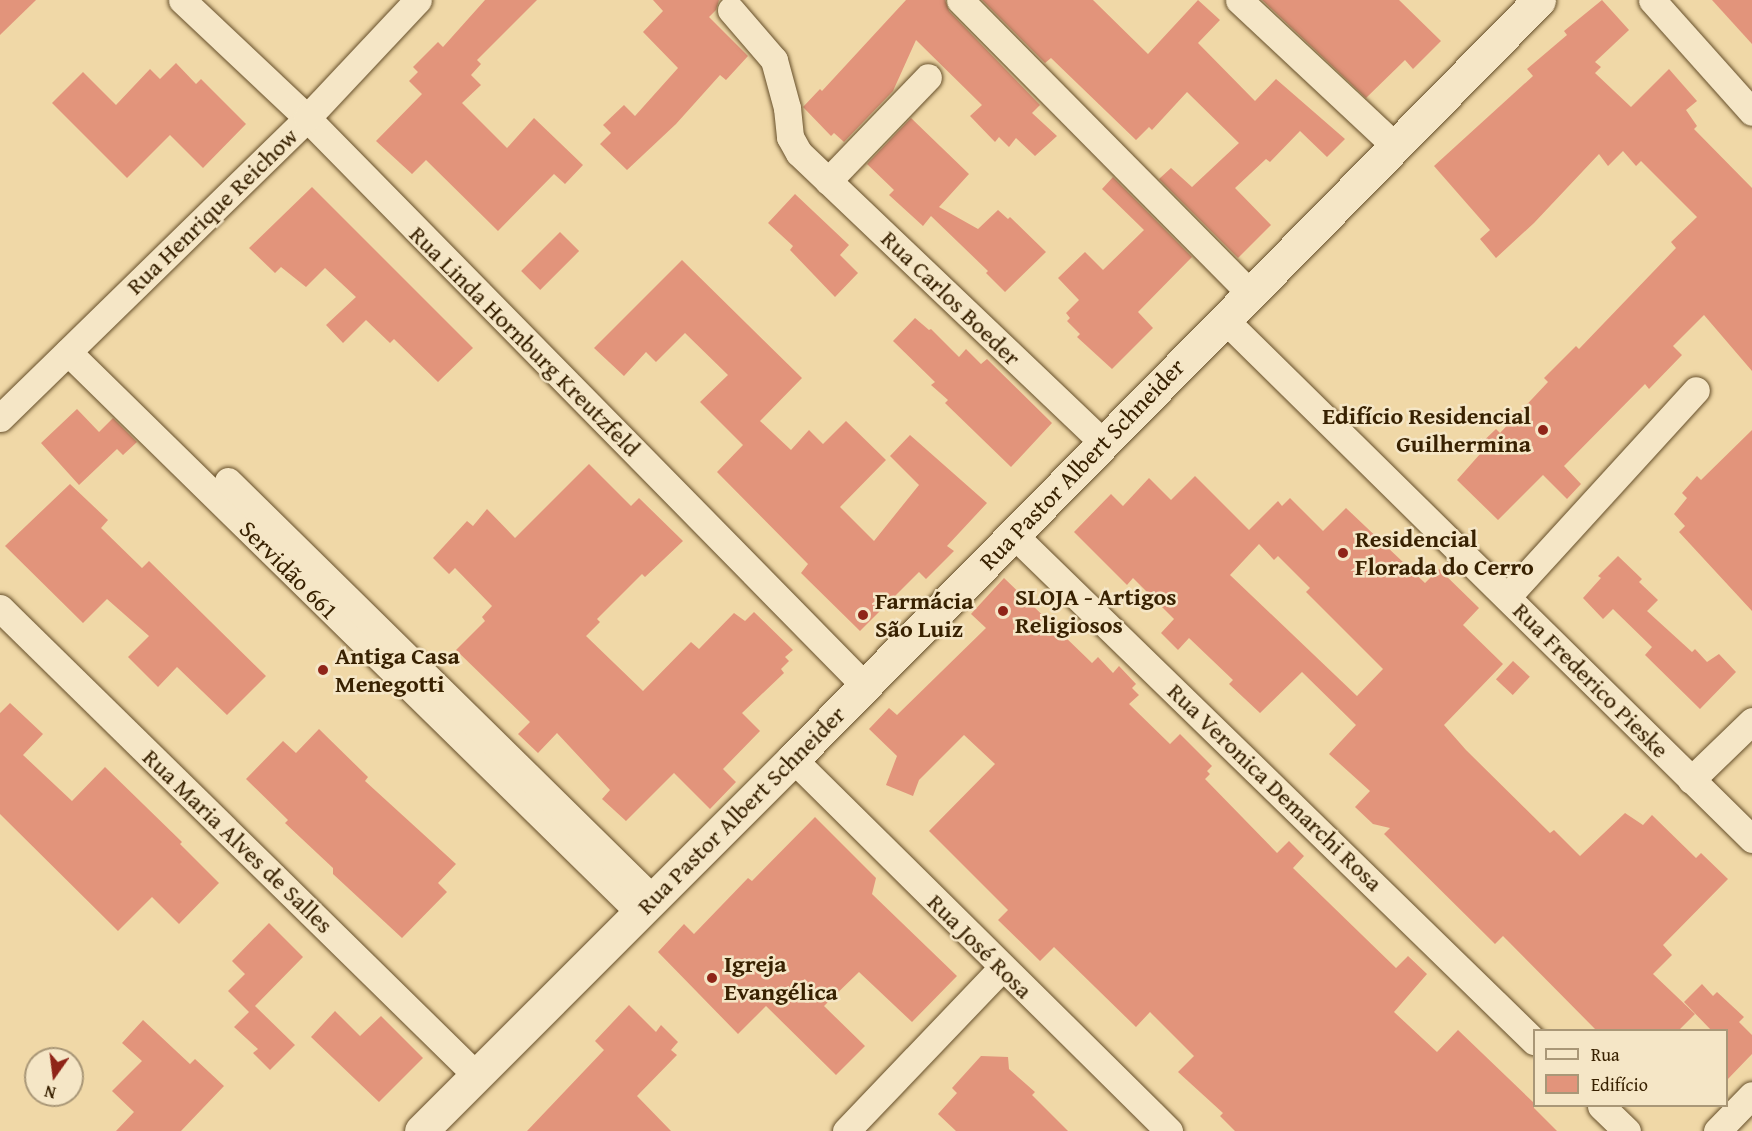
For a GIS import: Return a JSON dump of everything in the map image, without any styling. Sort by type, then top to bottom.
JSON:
[{"type":"main road","name":"Rua Pastor Albert Schneider","points":[[421,1131],[793,759],[1539,0]]},
{"type":"street","name":"Rua Linda Hornburg Kreutzfeld","points":[[182,0],[306,118],[864,685]]},
{"type":"street","name":"Rua Henrique Reichow","points":[[0,418],[306,118],[418,0]]},
{"type":"street","points":[[960,0],[1250,293]]},
{"type":"street","points":[[1239,0],[1395,146]]},
{"type":"street","points":[[1652,0],[1752,112]]},
{"type":"street","name":"Rua Carlos Boeder","points":[[731,10],[774,60],[787,108],[790,137],[799,153],[1103,442]]},
{"type":"street","points":[[828,181],[928,77]]},
{"type":"street","name":"Rua Frederico Pieske","points":[[1224,319],[1752,839]]},
{"type":"street","name":"Servidão 661","points":[[68,352],[647,906]]},
{"type":"street","points":[[1507,597],[1696,390]]},
{"type":"street","points":[[228,481],[647,906]]},
{"type":"street","name":"Rua Veronica Demarchi Rosa","points":[[1014,535],[1533,1040]]},
{"type":"street","name":"Rua Maria Alves de Salles","points":[[0,608],[476,1075]]},
{"type":"street","points":[[1691,780],[1752,721]]},
{"type":"street","name":"Rua José Rosa","points":[[793,759],[1169,1131]]},
{"type":"street","points":[[846,1131],[1002,968]]},
{"type":"street","points":[[1718,1131],[1752,1095]]},
{"type":"street","points":[[1602,1107],[1627,1131]]},
{"type":"building","points":[[0,0],[36,0],[0,35]]},
{"type":"building","points":[[485,0],[537,0],[477,60],[481,64],[471,75],[481,85],[462,103],[507,148],[534,118],[583,165],[565,184],[554,174],[498,231],[426,160],[412,174],[376,141],[422,94],[409,81],[418,72],[413,67],[438,42],[443,47]]},
{"type":"building","points":[[653,0],[719,0],[716,10],[709,17],[748,56],[726,80],[720,75],[676,124],[627,170],[600,144],[611,133],[603,125],[624,105],[635,116],[678,68],[643,32],[663,11]]},
{"type":"building","points":[[906,0],[945,0],[949,11],[1040,105],[1032,113],[1057,136],[1035,156],[1016,138],[1009,147],[999,137],[995,142],[970,116],[982,105],[916,40],[893,91],[844,142],[834,133],[831,136],[803,107],[820,89],[822,91]]},
{"type":"building","points":[[982,0],[1093,0],[1148,54],[1198,0],[1220,20],[1198,43],[1255,101],[1276,79],[1345,139],[1327,157],[1300,131],[1270,162],[1266,159],[1235,188],[1271,225],[1238,258],[1159,179],[1171,168],[1192,187],[1239,143],[1187,92],[1152,130],[1149,127],[1136,140],[1051,58],[1045,63]]},
{"type":"building","points":[[1262,0],[1399,0],[1441,41],[1413,69],[1405,60],[1366,98]]},
{"type":"building","points":[[1602,0],[1629,30],[1595,62],[1601,67],[1595,73],[1631,107],[1669,69],[1697,101],[1686,110],[1697,126],[1694,129],[1752,188],[1752,371],[1704,315],[1673,346],[1682,355],[1649,389],[1645,384],[1564,466],[1581,484],[1567,499],[1543,475],[1498,520],[1457,480],[1480,454],[1475,449],[1496,429],[1500,433],[1548,382],[1544,378],[1576,346],[1579,349],[1676,248],[1671,242],[1697,217],[1641,161],[1636,166],[1623,151],[1608,166],[1599,154],[1534,223],[1496,258],[1480,239],[1490,230],[1434,166],[1533,76],[1527,69],[1567,35],[1564,31]]},
{"type":"building","points":[[1712,0],[1752,0],[1752,44]]},
{"type":"building","points":[[176,63],[196,84],[201,79],[246,124],[203,168],[170,135],[127,178],[52,103],[83,72],[116,105],[150,69],[160,79]]},
{"type":"building","points":[[911,118],[969,174],[939,207],[978,229],[998,210],[1008,219],[1010,217],[1046,252],[1005,292],[986,273],[988,271],[931,216],[923,226],[889,195],[894,190],[867,164]]},
{"type":"building","points":[[1113,177],[1192,257],[1138,312],[1153,328],[1112,369],[1077,337],[1080,334],[1067,321],[1070,318],[1066,313],[1079,300],[1058,278],[1085,252],[1103,270],[1144,230],[1102,189]]},
{"type":"building","points":[[312,187],[473,348],[438,382],[394,339],[390,343],[366,320],[343,343],[326,325],[356,297],[325,268],[306,287],[281,267],[275,273],[249,248]]},
{"type":"building","points":[[795,194],[849,245],[840,255],[858,273],[835,297],[790,250],[793,246],[768,223]]},
{"type":"building","points":[[560,232],[579,251],[540,290],[521,271]]},
{"type":"building","points":[[682,260],[802,378],[760,421],[791,450],[809,430],[823,444],[846,421],[886,460],[840,507],[874,541],[919,485],[890,456],[910,435],[987,503],[947,546],[954,551],[926,579],[919,572],[860,631],[801,573],[808,564],[717,472],[743,445],[700,402],[728,375],[685,333],[656,362],[646,352],[624,376],[594,348]]},
{"type":"building","points":[[915,318],[929,330],[931,329],[959,357],[966,349],[981,364],[987,359],[1052,423],[1011,467],[945,403],[948,400],[931,385],[935,382],[893,341]]},
{"type":"building","points":[[77,409],[99,432],[113,418],[137,442],[123,455],[117,449],[79,485],[41,443]]},
{"type":"building","points":[[1752,430],[1752,611],[1679,532],[1685,526],[1674,514],[1687,498],[1682,493],[1697,476],[1701,480]]},
{"type":"building","points":[[589,464],[631,506],[639,498],[683,541],[645,577],[642,574],[597,619],[600,622],[586,636],[643,691],[691,642],[699,649],[734,613],[745,621],[754,612],[793,650],[785,657],[789,661],[781,669],[784,673],[742,713],[760,731],[723,769],[736,782],[710,809],[674,773],[626,821],[602,799],[610,790],[557,733],[538,753],[518,734],[530,722],[456,650],[485,621],[482,617],[492,606],[455,568],[449,574],[433,558],[467,521],[473,526],[487,509],[515,538]]},
{"type":"building","points":[[1195,476],[1249,530],[1278,501],[1282,506],[1290,498],[1323,531],[1346,508],[1425,583],[1439,569],[1479,608],[1463,625],[1503,664],[1444,725],[1466,750],[1550,833],[1554,830],[1580,856],[1625,813],[1643,825],[1652,815],[1696,858],[1701,853],[1728,879],[1663,945],[1672,955],[1653,974],[1695,1014],[1680,1029],[1595,1029],[1503,936],[1495,944],[1384,834],[1390,828],[1373,824],[1355,807],[1370,791],[1329,754],[1356,725],[1302,672],[1260,713],[1229,684],[1233,680],[1189,638],[1178,650],[1161,633],[1174,619],[1133,578],[1127,585],[1074,532],[1111,494],[1123,506],[1149,478],[1171,500]],"holes":[[[1259,544],[1274,560],[1278,556],[1310,588],[1306,592],[1383,669],[1357,696],[1230,575]]]},
{"type":"building","points":[[70,484],[108,520],[101,528],[142,568],[149,561],[266,676],[227,715],[177,667],[158,687],[128,657],[149,636],[107,599],[83,623],[5,546]]},
{"type":"building","points":[[1618,556],[1642,579],[1639,582],[1658,600],[1647,611],[1692,652],[1695,649],[1707,662],[1719,654],[1736,672],[1700,709],[1645,655],[1652,647],[1613,609],[1603,619],[1583,598],[1601,578],[1598,576]]},
{"type":"building","points":[[1004,578],[1092,663],[1098,657],[1113,673],[1119,666],[1136,684],[1132,688],[1139,695],[1129,704],[1170,744],[1180,734],[1212,766],[1207,771],[1210,774],[1205,779],[1277,853],[1289,841],[1304,856],[1293,868],[1396,968],[1408,956],[1427,974],[1394,1012],[1437,1052],[1458,1030],[1533,1102],[1533,1107],[1557,1131],[1235,1131],[1220,1116],[1223,1113],[1178,1072],[1194,1056],[1150,1012],[1136,1027],[1054,947],[1040,961],[998,920],[1008,910],[929,831],[995,764],[964,735],[919,780],[913,796],[886,785],[897,756],[869,729],[889,708],[897,715],[986,628],[971,614]]},
{"type":"building","points":[[1513,661],[1530,677],[1513,695],[1496,679]]},
{"type":"building","points":[[10,703],[43,734],[23,755],[72,801],[105,767],[182,842],[180,844],[219,883],[179,924],[152,897],[118,931],[0,814],[0,713]]},
{"type":"building","points":[[319,729],[368,777],[365,781],[456,864],[438,883],[447,892],[402,938],[333,874],[333,868],[285,823],[288,820],[246,779],[283,741],[296,753]]},
{"type":"building","points":[[815,817],[876,878],[872,894],[957,976],[912,1022],[859,972],[824,1006],[865,1046],[836,1075],[766,1006],[738,1034],[658,952],[684,924],[694,934],[748,878],[752,881]]},
{"type":"building","points":[[269,923],[303,957],[255,1006],[295,1045],[270,1070],[253,1053],[258,1049],[234,1027],[249,1012],[228,991],[245,974],[232,961]]},
{"type":"building","points":[[1702,984],[1713,996],[1717,992],[1744,1017],[1739,1022],[1752,1035],[1752,1054],[1728,1079],[1728,1029],[1710,1029],[1684,1002]]},
{"type":"building","points":[[629,1005],[656,1032],[661,1025],[678,1042],[671,1050],[677,1055],[637,1096],[671,1131],[527,1131],[604,1050],[595,1041]]},
{"type":"building","points":[[335,1011],[360,1036],[381,1016],[423,1058],[379,1102],[311,1037]]},
{"type":"building","points":[[143,1020],[190,1064],[195,1059],[224,1086],[181,1131],[116,1131],[134,1112],[112,1091],[142,1061],[122,1043]]},
{"type":"building","points":[[981,1056],[1008,1057],[1009,1069],[1035,1092],[1032,1095],[1068,1131],[956,1131],[938,1114],[957,1093],[952,1088]]},
{"type":"place","name":"Edifício Residencial Guilhermina","points":[[1543,430]]},
{"type":"place","name":"Residencial Florada do Cerro","points":[[1343,553]]},
{"type":"place","name":"SLOJA - Artigos Religiosos","points":[[1003,611]]},
{"type":"place","name":"Farmácia São Luiz","points":[[863,615]]},
{"type":"place","name":"Antiga Casa Menegotti","points":[[323,670]]},
{"type":"place","name":"Igreja Evangélica","points":[[712,978]]}]
